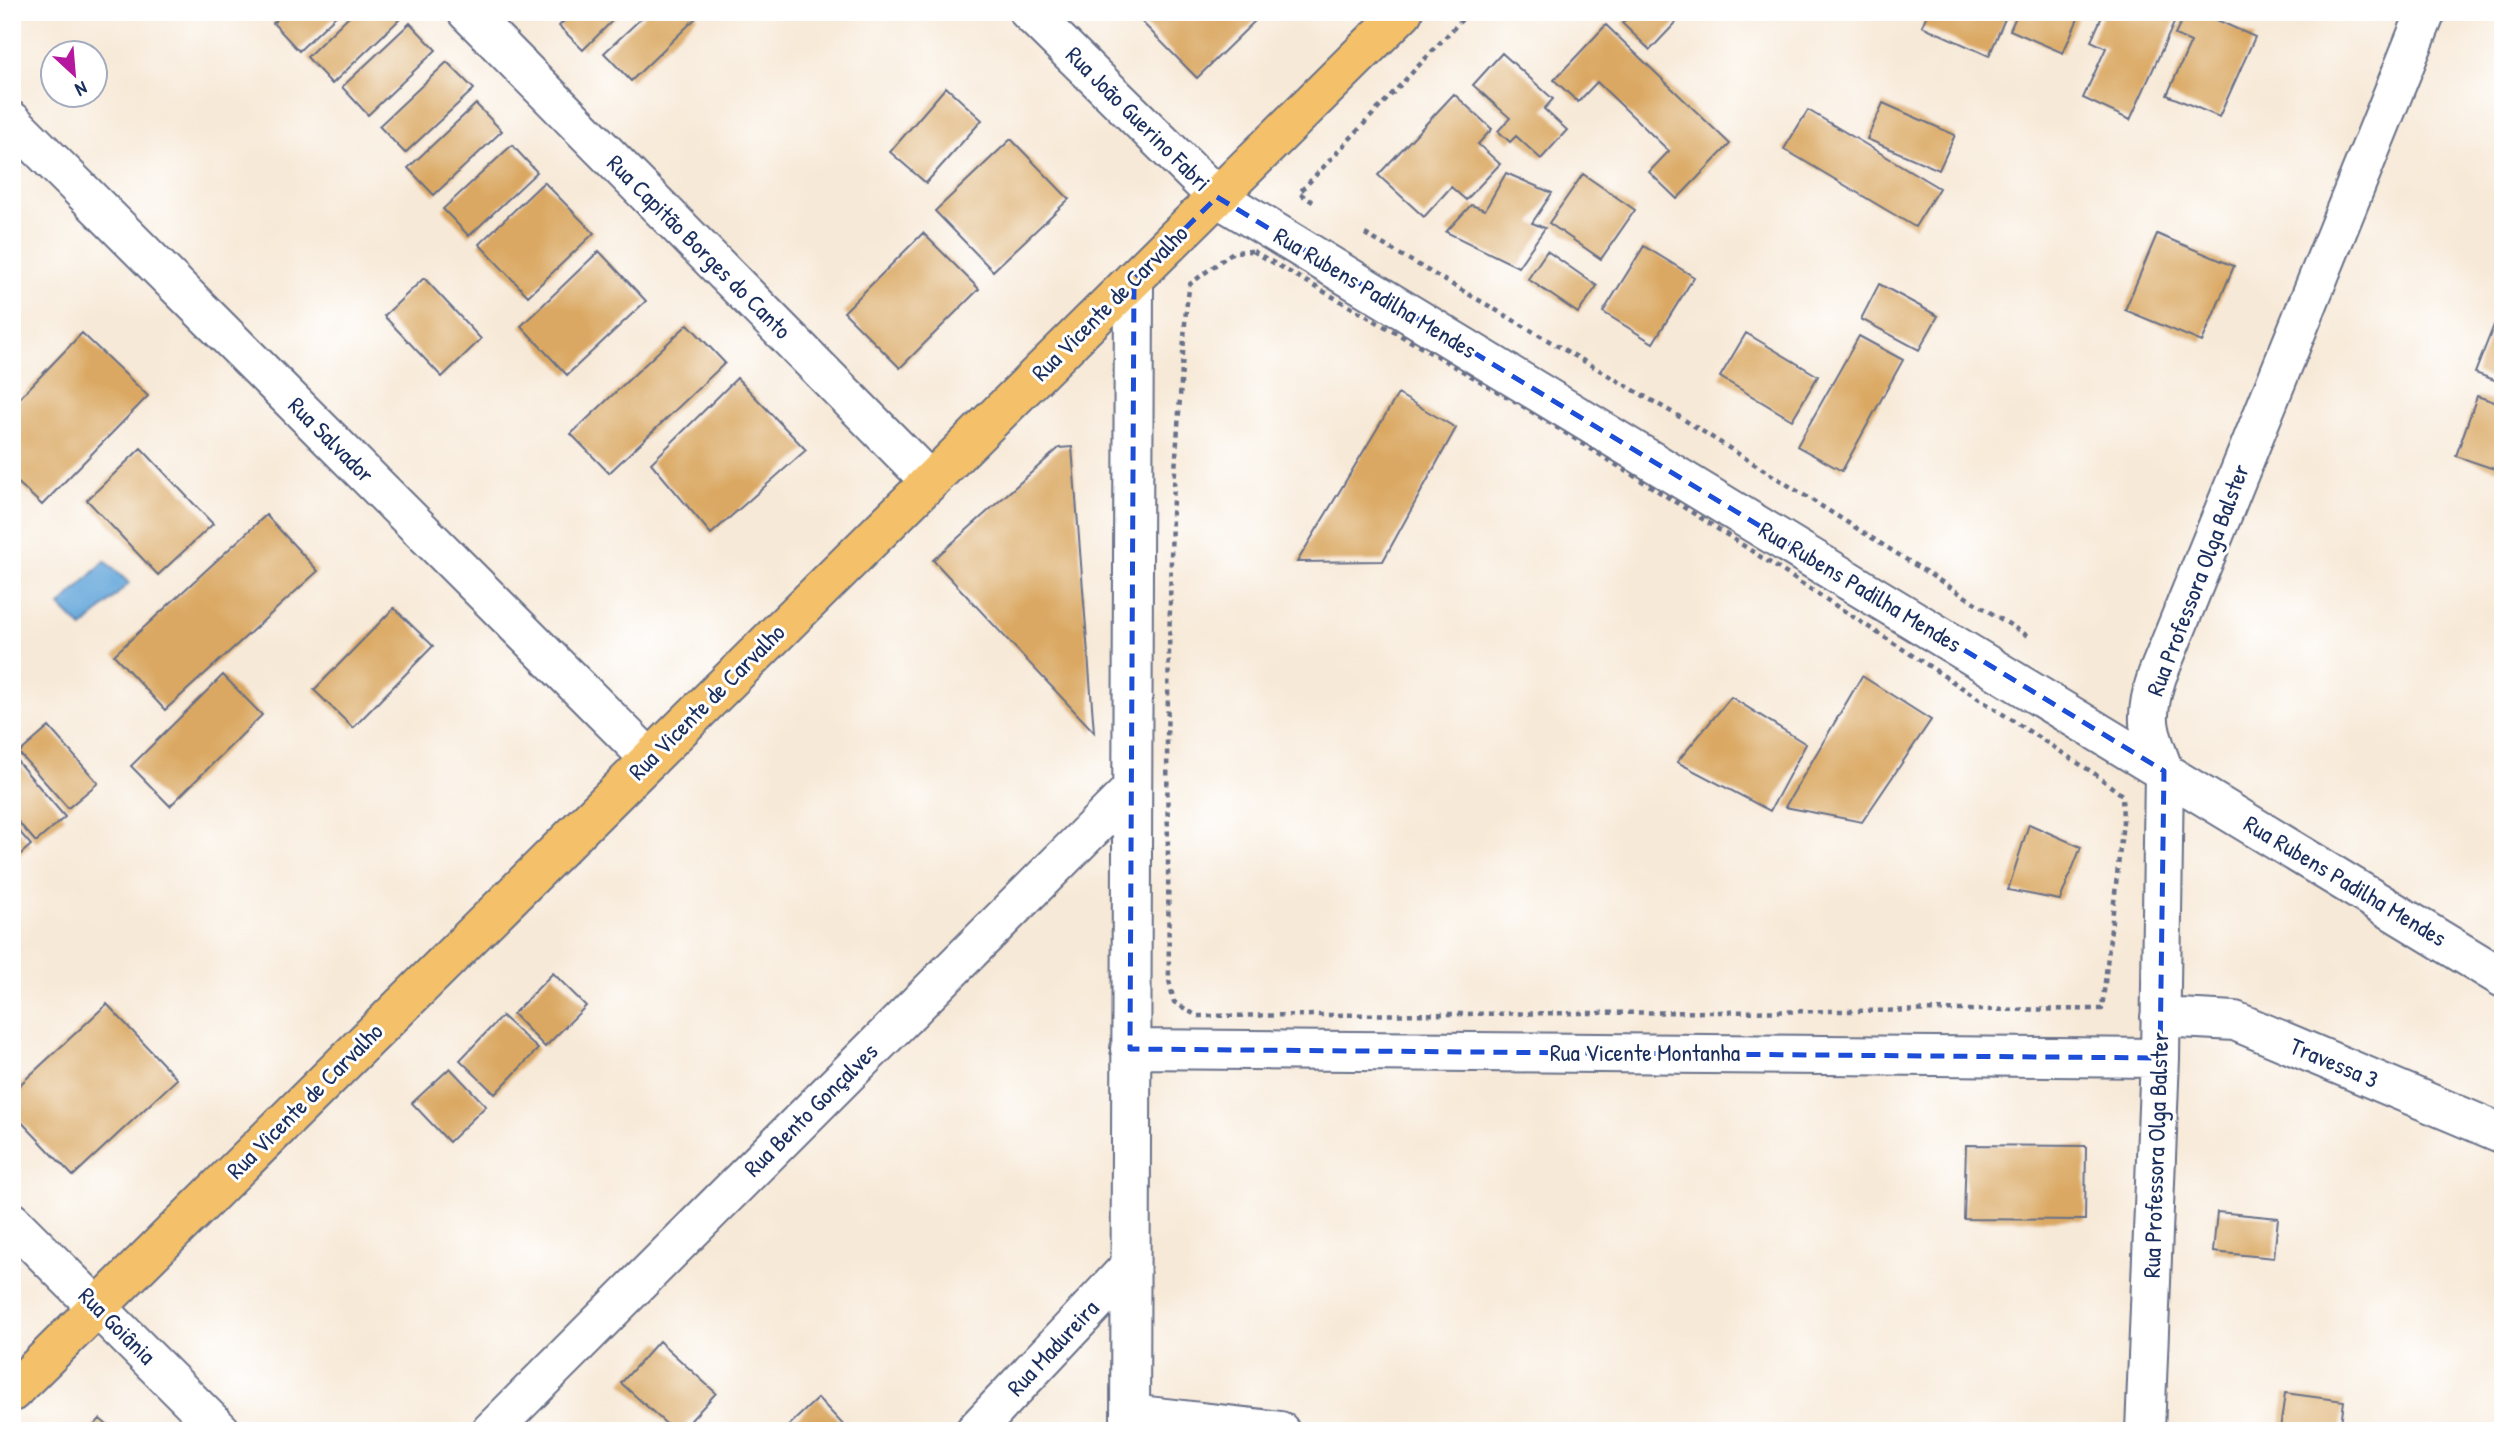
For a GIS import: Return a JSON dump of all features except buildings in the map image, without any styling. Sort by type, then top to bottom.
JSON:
[{"type":"main road","name":"Rua Vicente de Carvalho","points":[[12,1392],[1403,12]]},
{"type":"street","name":"Rua Capitão Borges do Canto","points":[[467,12],[930,481]]},
{"type":"street","name":"Rua João Guerino Fabri","points":[[1030,12],[1216,197]]},
{"type":"street","name":"Rua Professora Olga Balster","points":[[2145,1431],[2160,1058],[2164,771],[2150,736],[2148,703],[2426,12]]},
{"type":"street","name":"Rua Salvador","points":[[12,121],[650,759]]},
{"type":"street","name":"Rua Rubens Padilha Mendes","points":[[1216,197],[2503,978]]},
{"type":"street","points":[[1134,279],[1130,790],[1130,1422],[1280,1431]]},
{"type":"street","name":"Rua Bento Gonçalves","points":[[491,1431],[1130,790]]},
{"type":"street","name":"Travessa 3","points":[[2160,1017],[2235,1021],[2503,1134]]},
{"type":"street","name":"Rua Vicente Montanha","points":[[1130,1049],[2160,1058]]},
{"type":"street","name":"Rua Goiânia","points":[[12,1222],[221,1431]]},
{"type":"street","name":"Rua Madureira","points":[[975,1431],[1130,1266]]},
{"type":"path","points":[[1314,203],[1299,193],[1469,12]]},
{"type":"path","points":[[1358,230],[1675,414],[2038,643]]},
{"type":"path","points":[[1253,251],[1259,254],[1513,400],[1704,520],[2109,784],[2122,795],[2123,822],[2102,1009],[1196,1016],[1174,1002],[1169,967],[1167,741],[1172,515],[1190,284],[1233,252],[1253,251]]},
{"type":"highlighted area","points":[[1217,197],[2164,771],[2160,1058],[1130,1049],[1134,279]]},
{"type":"water","points":[[105,561],[129,583],[82,628],[60,606]]}]
